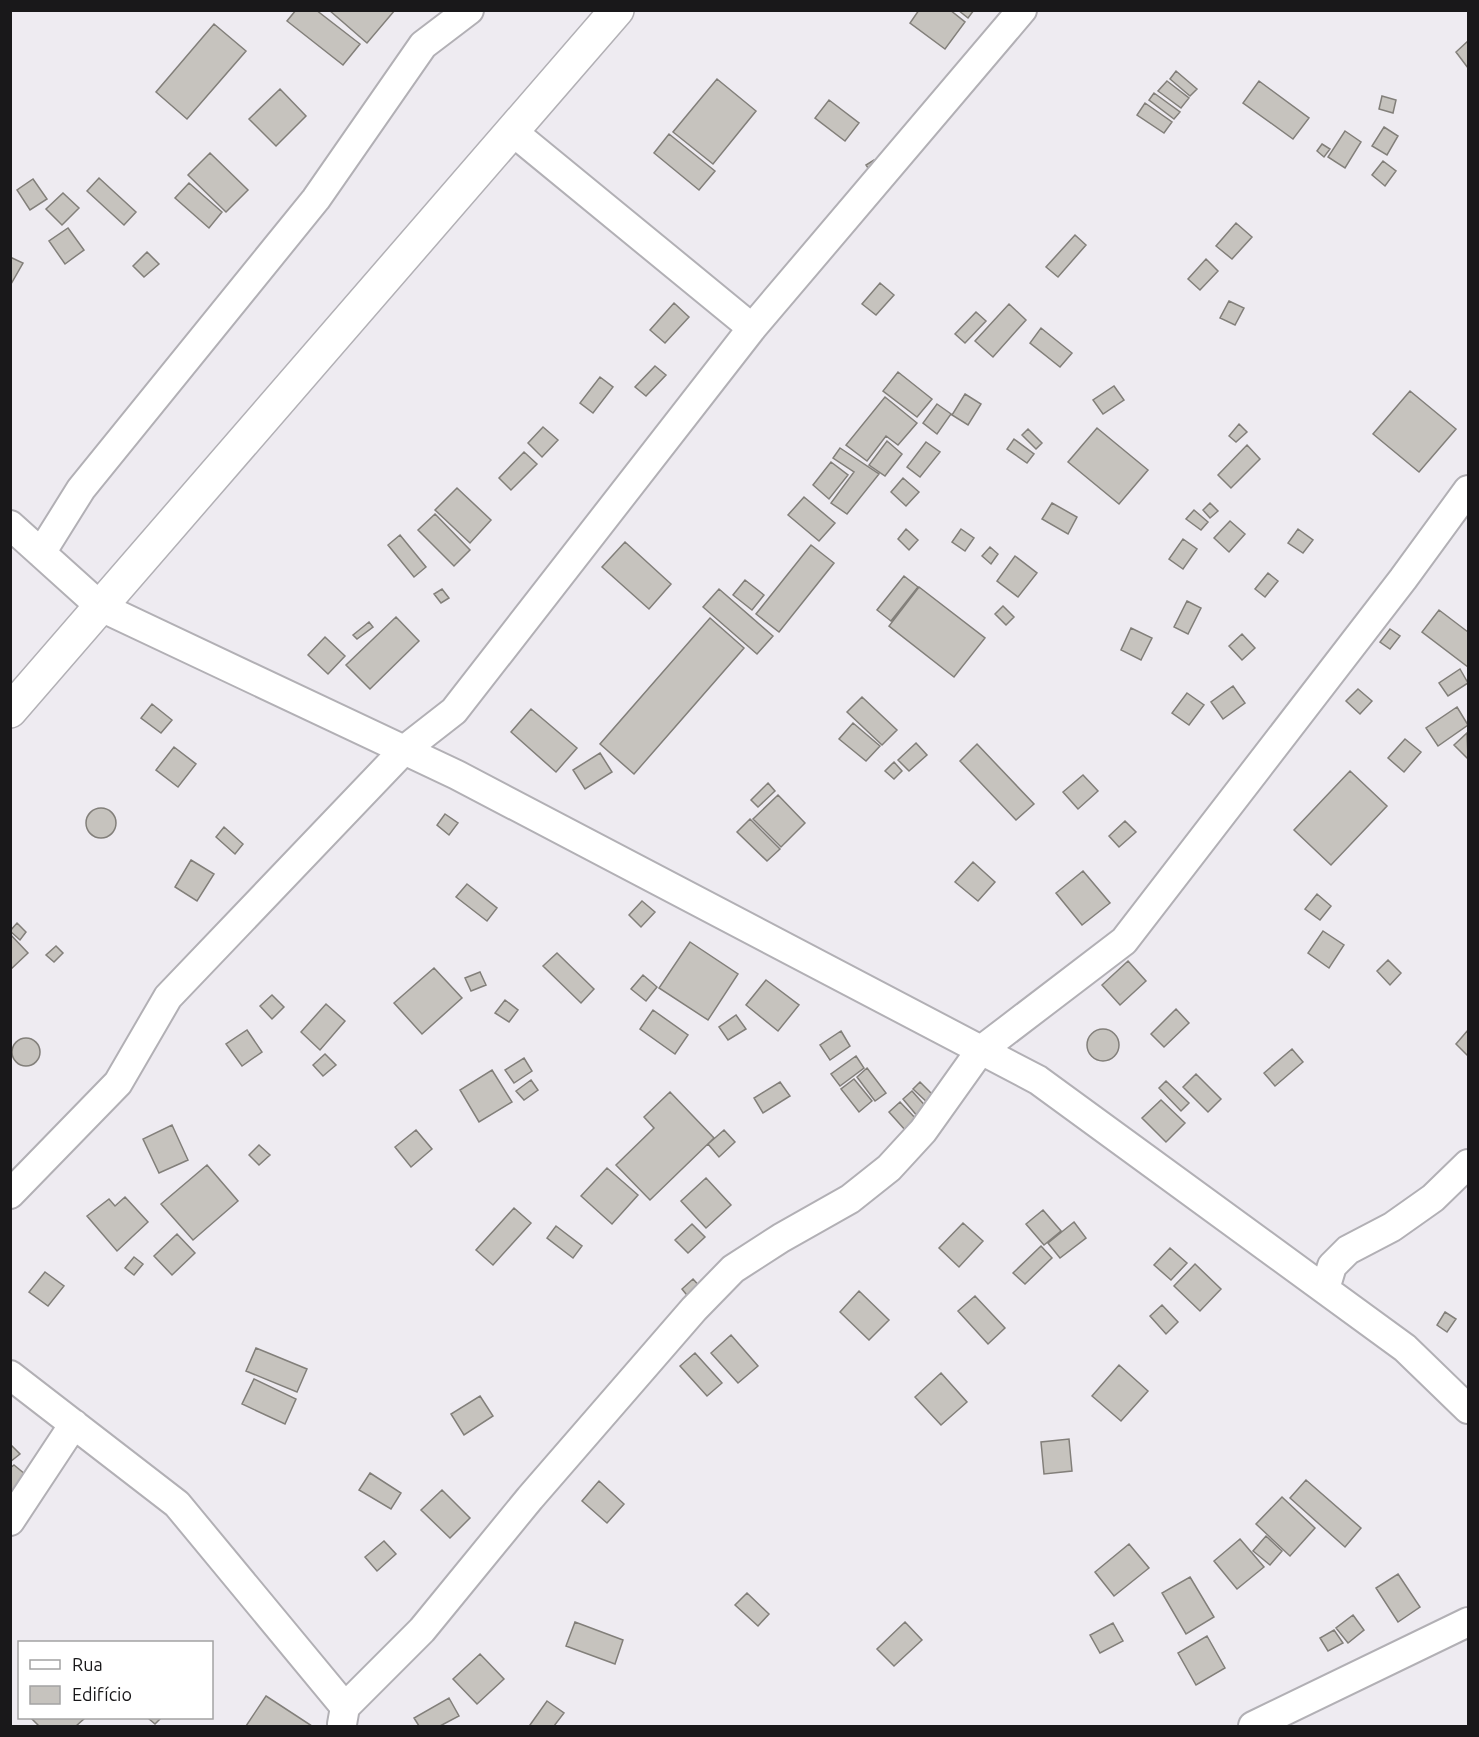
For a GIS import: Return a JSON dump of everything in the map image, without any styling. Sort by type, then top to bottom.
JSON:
[{"type":"highway","points":[[10,711],[512,131],[610,13]]},
{"type":"street","points":[[41,553],[81,489],[316,199],[423,45],[469,10]]},
{"type":"street","points":[[10,1194],[118,1083],[168,997],[404,750],[454,711],[752,328],[1022,10]]},
{"type":"street","points":[[512,131],[752,328]]},
{"type":"street","points":[[10,1375],[177,1504],[343,1717],[422,1630],[537,1489],[694,1309],[733,1269],[781,1238],[850,1199],[889,1168],[923,1131],[980,1051],[1124,941],[1404,579],[1468,490]]},
{"type":"street","points":[[10,525],[101,607],[457,774],[1038,1080],[1406,1348],[1468,1409]]},
{"type":"street","points":[[1324,1289],[1332,1266],[1348,1250],[1392,1227],[1433,1197],[1468,1164]]},
{"type":"street","points":[[10,1521],[74,1424]]},
{"type":"street","points":[[1253,1726],[1468,1622]]},
{"type":"building","points":[[296,10],[316,10],[360,44],[343,65],[287,21]]},
{"type":"building","points":[[329,10],[395,10],[367,43]]},
{"type":"building","points":[[919,10],[950,10],[965,22],[945,49],[910,23]]},
{"type":"building","points":[[958,10],[974,10],[968,18]]},
{"type":"building","points":[[214,24],[246,51],[187,119],[156,92]]},
{"type":"building","points":[[1468,41],[1468,68],[1456,52]]},
{"type":"building","points":[[1176,71],[1197,89],[1190,96],[1170,79]]},
{"type":"building","points":[[717,79],[756,111],[713,164],[673,132]]},
{"type":"building","points":[[1167,81],[1189,98],[1181,108],[1158,91]]},
{"type":"building","points":[[1259,81],[1309,118],[1293,139],[1243,103]]},
{"type":"building","points":[[280,89],[306,116],[276,146],[249,119]]},
{"type":"building","points":[[1154,93],[1180,112],[1174,119],[1149,100]]},
{"type":"building","points":[[1382,96],[1396,100],[1393,113],[1379,109]]},
{"type":"building","points":[[829,100],[859,123],[845,141],[815,118]]},
{"type":"building","points":[[1145,103],[1172,122],[1164,133],[1137,115]]},
{"type":"building","points":[[1384,127],[1398,136],[1387,155],[1372,146]]},
{"type":"building","points":[[1345,131],[1361,142],[1345,168],[1328,157]]},
{"type":"building","points":[[669,134],[715,171],[699,190],[654,153]]},
{"type":"building","points":[[1322,144],[1330,149],[1324,157],[1317,151]]},
{"type":"building","points":[[210,153],[248,190],[226,212],[188,175]]},
{"type":"building","points":[[874,160],[882,172],[874,177],[866,165]]},
{"type":"building","points":[[1383,161],[1396,171],[1385,186],[1372,175]]},
{"type":"building","points":[[99,178],[136,212],[124,225],[87,191]]},
{"type":"building","points":[[33,179],[47,199],[30,210],[17,190]]},
{"type":"building","points":[[189,183],[222,212],[209,228],[175,198]]},
{"type":"building","points":[[63,193],[79,208],[62,225],[46,209]]},
{"type":"building","points":[[1236,223],[1252,237],[1232,259],[1216,246]]},
{"type":"building","points":[[68,228],[84,250],[65,264],[49,241]]},
{"type":"building","points":[[1075,235],[1086,245],[1058,277],[1046,267]]},
{"type":"building","points":[[147,252],[159,264],[144,277],[133,266]]},
{"type":"building","points":[[10,257],[23,263],[11,284],[10,284]]},
{"type":"building","points":[[1206,259],[1218,271],[1200,290],[1188,279]]},
{"type":"building","points":[[880,283],[894,295],[876,315],[862,304]]},
{"type":"building","points":[[1229,301],[1244,308],[1235,325],[1220,318]]},
{"type":"building","points":[[674,303],[689,317],[665,343],[650,330]]},
{"type":"building","points":[[1009,304],[1026,320],[993,357],[975,341]]},
{"type":"building","points":[[976,312],[986,321],[965,343],[955,334]]},
{"type":"building","points":[[1041,328],[1072,353],[1060,367],[1030,343]]},
{"type":"building","points":[[655,366],[666,375],[646,396],[635,387]]},
{"type":"building","points":[[898,372],[932,399],[917,417],[883,391]]},
{"type":"building","points":[[600,377],[613,387],[593,413],[580,403]]},
{"type":"building","points":[[1114,386],[1124,400],[1103,414],[1093,400]]},
{"type":"building","points":[[1410,391],[1456,429],[1419,472],[1373,434]]},
{"type":"building","points":[[965,394],[981,404],[968,425],[952,415]]},
{"type":"building","points":[[885,397],[917,423],[898,445],[886,436],[867,461],[846,445]]},
{"type":"building","points":[[937,404],[951,414],[937,434],[923,423]]},
{"type":"building","points":[[1239,424],[1247,432],[1236,442],[1229,436]]},
{"type":"building","points":[[543,427],[558,440],[542,457],[528,443]]},
{"type":"building","points":[[1097,428],[1148,470],[1119,504],[1068,462]]},
{"type":"building","points":[[1028,429],[1042,443],[1036,449],[1022,435]]},
{"type":"building","points":[[1014,439],[1034,454],[1027,463],[1007,449]]},
{"type":"building","points":[[887,441],[902,454],[885,476],[869,465]]},
{"type":"building","points":[[926,442],[940,452],[920,477],[907,467]]},
{"type":"building","points":[[1247,445],[1260,459],[1231,488],[1218,475]]},
{"type":"building","points":[[840,448],[879,474],[847,514],[831,503],[854,472],[833,458]]},
{"type":"building","points":[[524,452],[537,464],[511,490],[499,478]]},
{"type":"building","points":[[831,462],[848,475],[829,499],[813,485]]},
{"type":"building","points":[[903,478],[919,492],[906,506],[891,492]]},
{"type":"building","points":[[457,488],[491,520],[470,543],[435,510]]},
{"type":"building","points":[[804,497],[835,523],[819,541],[788,515]]},
{"type":"building","points":[[1052,503],[1077,517],[1068,534],[1042,519]]},
{"type":"building","points":[[1210,503],[1218,511],[1210,518],[1203,510]]},
{"type":"building","points":[[1194,510],[1208,522],[1201,530],[1186,519]]},
{"type":"building","points":[[435,514],[470,550],[454,566],[418,530]]},
{"type":"building","points":[[1230,521],[1245,534],[1229,552],[1214,538]]},
{"type":"building","points":[[906,529],[918,540],[909,550],[898,539]]},
{"type":"building","points":[[961,529],[974,538],[965,551],[952,542]]},
{"type":"building","points":[[1298,529],[1313,540],[1303,553],[1288,543]]},
{"type":"building","points":[[400,535],[426,567],[414,577],[388,545]]},
{"type":"building","points":[[1183,539],[1197,549],[1183,569],[1169,559]]},
{"type":"building","points":[[625,542],[671,584],[649,609],[602,567]]},
{"type":"building","points":[[811,545],[834,563],[779,632],[756,614]]},
{"type":"building","points":[[990,547],[998,554],[991,564],[982,556]]},
{"type":"building","points":[[1015,556],[1037,573],[1018,597],[997,581]]},
{"type":"building","points":[[1268,573],[1278,581],[1265,597],[1255,589]]},
{"type":"building","points":[[904,576],[918,587],[891,621],[877,610]]},
{"type":"building","points":[[745,580],[764,595],[752,610],[733,595]]},
{"type":"building","points":[[919,587],[985,638],[954,677],[889,626]]},
{"type":"building","points":[[442,589],[449,598],[441,603],[434,594]]},
{"type":"building","points":[[719,589],[773,636],[757,654],[703,607]]},
{"type":"building","points":[[1187,601],[1201,608],[1188,634],[1174,627]]},
{"type":"building","points":[[1003,606],[1014,617],[1006,625],[995,614]]},
{"type":"building","points":[[1439,610],[1468,632],[1468,667],[1422,632]]},
{"type":"building","points":[[396,617],[419,641],[370,689],[346,665]]},
{"type":"building","points":[[710,618],[744,648],[634,774],[600,744]]},
{"type":"building","points":[[369,622],[373,627],[357,639],[353,635]]},
{"type":"building","points":[[1131,628],[1152,638],[1141,660],[1121,650]]},
{"type":"building","points":[[1390,629],[1400,636],[1390,649],[1380,642]]},
{"type":"building","points":[[1242,634],[1255,648],[1242,660],[1229,646]]},
{"type":"building","points":[[325,637],[345,656],[328,674],[308,655]]},
{"type":"building","points":[[1460,669],[1468,683],[1448,696],[1439,683]]},
{"type":"building","points":[[1233,686],[1245,703],[1223,719],[1211,702]]},
{"type":"building","points":[[1358,689],[1372,701],[1360,714],[1346,701]]},
{"type":"building","points":[[1187,693],[1204,705],[1189,725],[1172,713]]},
{"type":"building","points":[[862,697],[897,730],[882,745],[847,712]]},
{"type":"building","points":[[152,704],[172,720],[161,733],[141,718]]},
{"type":"building","points":[[1457,707],[1468,725],[1438,746],[1426,728]]},
{"type":"building","points":[[531,709],[577,748],[556,772],[511,732]]},
{"type":"building","points":[[853,723],[880,746],[866,761],[839,739]]},
{"type":"building","points":[[1467,733],[1468,757],[1467,758],[1454,745]]},
{"type":"building","points":[[1405,739],[1421,752],[1404,772],[1388,758]]},
{"type":"building","points":[[916,743],[927,755],[909,771],[898,760]]},
{"type":"building","points":[[977,744],[1034,804],[1016,820],[960,761]]},
{"type":"building","points":[[174,747],[196,764],[178,787],[156,770]]},
{"type":"building","points":[[600,753],[612,772],[585,789],[573,770]]},
{"type":"building","points":[[894,762],[902,771],[894,779],[885,771]]},
{"type":"building","points":[[1350,771],[1387,806],[1331,865],[1294,830]]},
{"type":"building","points":[[1083,775],[1098,791],[1078,809],[1063,792]]},
{"type":"building","points":[[768,783],[775,791],[758,807],[751,800]]},
{"type":"building","points":[[778,795],[805,823],[781,847],[753,819]]},
{"type":"building","points":[[101,808],[112,812],[116,823],[112,834],[101,838],[90,834],[86,823],[90,812]]},
{"type":"building","points":[[445,814],[458,823],[449,835],[437,825]]},
{"type":"building","points":[[750,819],[780,849],[767,861],[737,832]]},
{"type":"building","points":[[1125,821],[1136,832],[1119,847],[1109,836]]},
{"type":"building","points":[[224,827],[243,844],[235,854],[216,837]]},
{"type":"building","points":[[191,860],[214,874],[197,901],[175,887]]},
{"type":"building","points":[[973,862],[995,882],[978,901],[955,882]]},
{"type":"building","points":[[1083,871],[1110,903],[1082,925],[1056,893]]},
{"type":"building","points":[[467,884],[497,908],[487,921],[456,897]]},
{"type":"building","points":[[1317,894],[1331,906],[1320,920],[1305,909]]},
{"type":"building","points":[[642,901],[655,912],[641,927],[629,915]]},
{"type":"building","points":[[17,923],[26,932],[20,940],[10,931]]},
{"type":"building","points":[[1323,931],[1344,945],[1329,968],[1308,953]]},
{"type":"building","points":[[10,934],[28,953],[10,970]]},
{"type":"building","points":[[690,942],[738,974],[708,1020],[659,988]]},
{"type":"building","points":[[56,946],[63,953],[54,962],[46,955]]},
{"type":"building","points":[[557,953],[594,989],[581,1003],[543,966]]},
{"type":"building","points":[[1388,960],[1401,973],[1390,985],[1377,971]]},
{"type":"building","points":[[1128,961],[1146,981],[1120,1005],[1102,985]]},
{"type":"building","points":[[434,968],[462,998],[422,1034],[394,1003]]},
{"type":"building","points":[[480,972],[486,985],[471,991],[465,978]]},
{"type":"building","points":[[643,975],[657,987],[646,1001],[631,989]]},
{"type":"building","points":[[766,980],[799,1005],[778,1031],[746,1005]]},
{"type":"building","points":[[272,995],[284,1007],[272,1019],[260,1006]]},
{"type":"building","points":[[505,1000],[518,1010],[509,1022],[495,1013]]},
{"type":"building","points":[[326,1004],[345,1021],[320,1050],[301,1032]]},
{"type":"building","points":[[1176,1009],[1189,1023],[1164,1047],[1151,1034]]},
{"type":"building","points":[[653,1010],[688,1035],[675,1054],[640,1029]]},
{"type":"building","points":[[736,1015],[746,1029],[728,1040],[719,1027]]},
{"type":"building","points":[[1103,1029],[1114,1034],[1119,1045],[1114,1056],[1103,1061],[1092,1056],[1087,1045],[1092,1034]]},
{"type":"building","points":[[247,1030],[262,1052],[242,1066],[226,1044]]},
{"type":"building","points":[[1468,1030],[1468,1056],[1456,1044]]},
{"type":"building","points":[[841,1031],[850,1046],[830,1060],[820,1045]]},
{"type":"building","points":[[26,1038],[36,1042],[40,1052],[36,1062],[26,1066],[16,1062],[12,1052],[16,1042]]},
{"type":"building","points":[[1292,1049],[1303,1062],[1275,1086],[1264,1073]]},
{"type":"building","points":[[325,1054],[336,1065],[323,1076],[313,1065]]},
{"type":"building","points":[[856,1056],[864,1068],[840,1086],[831,1074]]},
{"type":"building","points":[[524,1058],[532,1071],[514,1083],[505,1070]]},
{"type":"building","points":[[867,1068],[886,1093],[875,1101],[857,1077]]},
{"type":"building","points":[[492,1070],[512,1102],[479,1122],[460,1090]]},
{"type":"building","points":[[1196,1074],[1221,1099],[1208,1112],[1183,1087]]},
{"type":"building","points":[[854,1079],[872,1101],[859,1112],[841,1089]]},
{"type":"building","points":[[531,1080],[538,1090],[524,1100],[516,1091]]},
{"type":"building","points":[[1166,1081],[1189,1103],[1181,1111],[1159,1088]]},
{"type":"building","points":[[780,1082],[790,1096],[763,1113],[754,1098]]},
{"type":"building","points":[[920,1082],[936,1098],[930,1105],[913,1089]]},
{"type":"building","points":[[912,1091],[928,1109],[918,1117],[903,1099]]},
{"type":"building","points":[[670,1092],[714,1138],[650,1200],[616,1165],[654,1128],[644,1117]]},
{"type":"building","points":[[1161,1100],[1185,1123],[1166,1142],[1142,1118]]},
{"type":"building","points":[[900,1102],[918,1121],[906,1131],[889,1112]]},
{"type":"building","points":[[172,1125],[188,1160],[159,1173],[143,1139]]},
{"type":"building","points":[[416,1130],[432,1149],[411,1167],[395,1147]]},
{"type":"building","points":[[724,1130],[735,1142],[719,1157],[708,1144]]},
{"type":"building","points":[[259,1145],[270,1155],[259,1165],[249,1155]]},
{"type":"building","points":[[207,1165],[238,1201],[193,1240],[161,1204]]},
{"type":"building","points":[[607,1168],[638,1195],[612,1224],[581,1196]]},
{"type":"building","points":[[706,1178],[731,1205],[706,1228],[681,1201]]},
{"type":"building","points":[[125,1197],[148,1222],[117,1251],[87,1216],[109,1199],[115,1206]]},
{"type":"building","points":[[514,1208],[531,1223],[493,1265],[476,1250]]},
{"type":"building","points":[[1043,1210],[1061,1231],[1044,1245],[1026,1224]]},
{"type":"building","points":[[1074,1222],[1086,1238],[1060,1258],[1048,1243]]},
{"type":"building","points":[[963,1223],[983,1241],[959,1267],[939,1248]]},
{"type":"building","points":[[692,1224],[705,1237],[688,1253],[675,1240]]},
{"type":"building","points":[[556,1226],[582,1246],[573,1258],[547,1238]]},
{"type":"building","points":[[177,1234],[195,1253],[172,1275],[154,1256]]},
{"type":"building","points":[[1041,1246],[1052,1258],[1025,1284],[1013,1273]]},
{"type":"building","points":[[1170,1248],[1187,1263],[1171,1280],[1154,1265]]},
{"type":"building","points":[[134,1257],[143,1264],[134,1275],[125,1268]]},
{"type":"building","points":[[1195,1264],[1221,1289],[1200,1311],[1174,1286]]},
{"type":"building","points":[[45,1272],[64,1286],[48,1306],[29,1292]]},
{"type":"building","points":[[693,1279],[702,1289],[690,1299],[682,1289]]},
{"type":"building","points":[[859,1291],[889,1320],[869,1340],[840,1312]]},
{"type":"building","points":[[975,1296],[1005,1328],[988,1344],[958,1311]]},
{"type":"building","points":[[1162,1305],[1178,1322],[1166,1334],[1150,1316]]},
{"type":"building","points":[[1445,1312],[1456,1319],[1447,1332],[1437,1325]]},
{"type":"building","points":[[731,1335],[758,1366],[738,1383],[711,1353]]},
{"type":"building","points":[[256,1348],[307,1369],[297,1392],[246,1371]]},
{"type":"building","points":[[695,1353],[722,1383],[707,1396],[680,1366]]},
{"type":"building","points":[[1119,1365],[1148,1391],[1121,1421],[1092,1396]]},
{"type":"building","points":[[941,1373],[967,1402],[941,1425],[915,1397]]},
{"type":"building","points":[[254,1379],[296,1399],[285,1424],[242,1404]]},
{"type":"building","points":[[480,1396],[493,1416],[464,1435],[451,1414]]},
{"type":"building","points":[[1069,1439],[1072,1471],[1044,1474],[1041,1442]]},
{"type":"building","points":[[10,1444],[20,1454],[10,1462]]},
{"type":"building","points":[[14,1465],[31,1479],[10,1503],[10,1468]]},
{"type":"building","points":[[370,1473],[401,1493],[391,1509],[359,1490]]},
{"type":"building","points":[[1306,1480],[1361,1528],[1345,1547],[1290,1498]]},
{"type":"building","points":[[599,1481],[624,1504],[607,1523],[582,1501]]},
{"type":"building","points":[[442,1490],[470,1518],[450,1538],[421,1510]]},
{"type":"building","points":[[1282,1497],[1315,1528],[1290,1556],[1256,1524]]},
{"type":"building","points":[[1266,1536],[1282,1551],[1270,1565],[1253,1551]]},
{"type":"building","points":[[1240,1539],[1264,1567],[1237,1589],[1214,1561]]},
{"type":"building","points":[[384,1541],[396,1554],[377,1571],[365,1557]]},
{"type":"building","points":[[1129,1544],[1149,1568],[1114,1596],[1095,1572]]},
{"type":"building","points":[[1398,1574],[1420,1607],[1398,1622],[1376,1588]]},
{"type":"building","points":[[1190,1577],[1214,1617],[1186,1634],[1162,1593]]},
{"type":"building","points":[[747,1593],[769,1614],[758,1626],[735,1605]]},
{"type":"building","points":[[1353,1615],[1364,1630],[1348,1643],[1336,1628]]},
{"type":"building","points":[[575,1622],[623,1640],[615,1664],[566,1646]]},
{"type":"building","points":[[905,1622],[922,1640],[894,1666],[877,1649]]},
{"type":"building","points":[[1113,1623],[1123,1641],[1100,1653],[1090,1635]]},
{"type":"building","points":[[1334,1630],[1343,1643],[1328,1651],[1320,1638]]},
{"type":"building","points":[[1207,1636],[1225,1668],[1196,1685],[1178,1653]]},
{"type":"building","points":[[480,1654],[504,1679],[477,1704],[453,1679]]},
{"type":"building","points":[[266,1696],[312,1726],[246,1726]]},
{"type":"building","points":[[449,1698],[459,1716],[440,1726],[419,1726],[414,1718]]},
{"type":"building","points":[[547,1701],[564,1713],[554,1726],[531,1726],[530,1725]]},
{"type":"building","points":[[32,1719],[84,1719],[76,1726],[39,1726]]},
{"type":"building","points":[[149,1719],[160,1719],[155,1724]]}]
